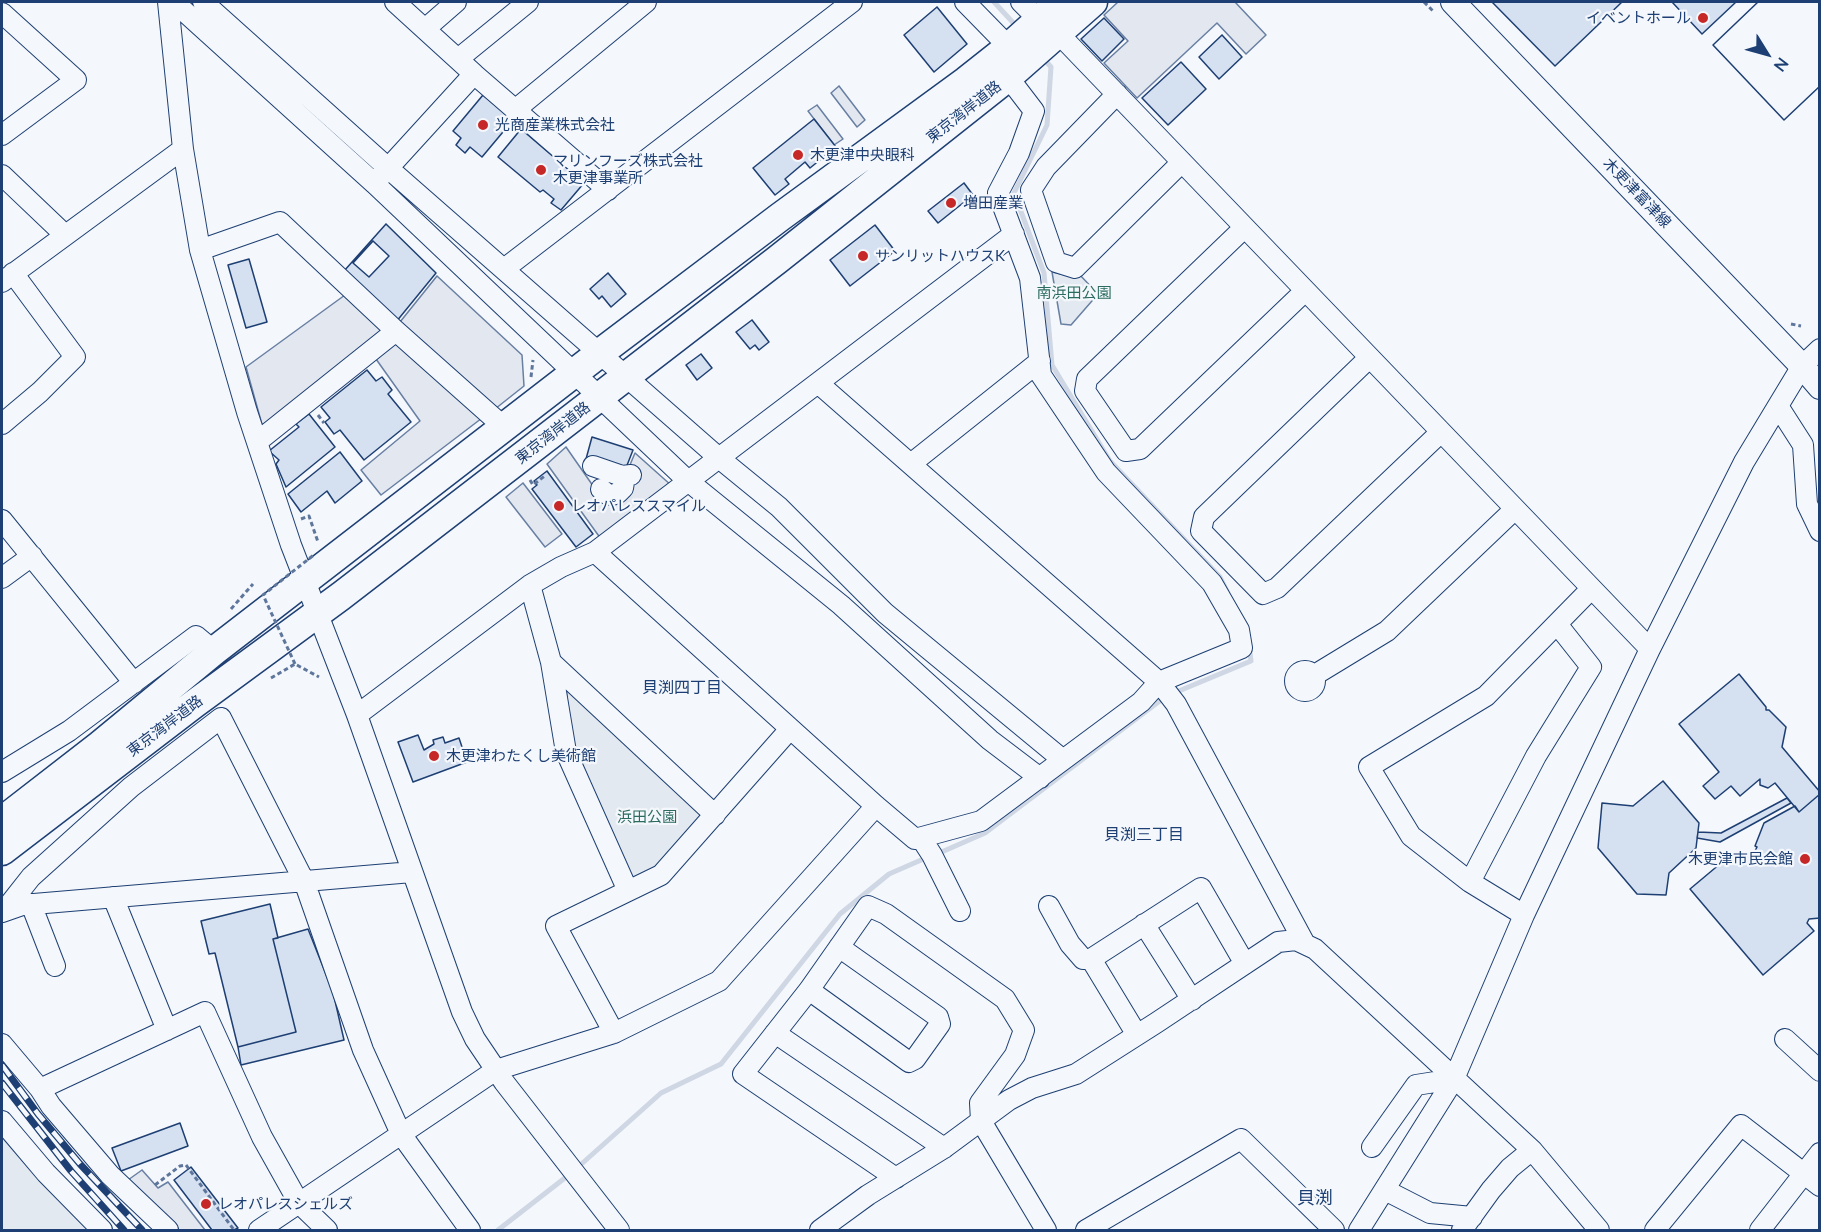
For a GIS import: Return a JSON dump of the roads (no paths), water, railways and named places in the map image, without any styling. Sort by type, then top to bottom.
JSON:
[{"type":"highway","name":"東京湾岸道路","points":[[2,821],[100,745],[214,651],[600,353],[1009,47],[1044,14],[1093,2]]},
{"type":"highway","name":"東京湾岸道路","points":[[2,851],[513,465],[626,375],[769,267],[1008,77],[1044,14]]},
{"type":"main road","name":"木更津富津線","points":[[1453,2],[1820,387]]},
{"type":"street","points":[[168,2],[183,149],[200,250],[257,442],[291,545],[357,715],[462,1012],[475,1039],[496,1070],[619,1230]]},
{"type":"street","points":[[174,2],[375,184],[688,481],[841,604],[990,740],[1040,778]]},
{"type":"street","points":[[203,2],[388,168],[719,458],[779,507],[885,613],[1063,760]]},
{"type":"street","points":[[395,2],[608,190]]},
{"type":"street","points":[[425,29],[456,2]]},
{"type":"street","points":[[458,59],[528,2]]},
{"type":"street","points":[[515,110],[646,2]]},
{"type":"street","points":[[504,269],[852,2]]},
{"type":"street","points":[[965,2],[1009,47]]},
{"type":"street","points":[[2,14],[76,80],[2,135]]},
{"type":"street","points":[[1044,14],[1244,228],[1650,649]]},
{"type":"street","points":[[375,184],[474,74]]},
{"type":"street","points":[[595,552],[915,839],[981,821],[1141,702],[1159,682],[1242,648],[1239,630],[1212,584],[1106,472],[1041,375],[1030,278],[998,194],[1019,153],[1034,111],[1008,77]]},
{"type":"street","points":[[1117,94],[1046,167],[1031,190],[1056,262],[1075,268],[1182,162]]},
{"type":"street","points":[[2,424],[40,392],[75,357],[7,278],[183,149]]},
{"type":"street","points":[[2,175],[65,235]]},
{"type":"street","points":[[200,250],[280,222],[396,331],[505,428]]},
{"type":"street","points":[[1244,228],[1087,379],[1085,391],[1126,451],[1140,449],[1305,291]]},
{"type":"street","points":[[357,715],[530,585],[561,567],[595,552],[1014,234]]},
{"type":"street","points":[[257,442],[396,331]]},
{"type":"street","points":[[1359,1230],[1454,1079],[1524,915],[1650,649],[1744,462],[1802,366],[1820,348]]},
{"type":"street","points":[[1370,357],[1204,517],[1201,531],[1263,594],[1277,588],[1441,432]]},
{"type":"street","points":[[912,463],[1040,361]]},
{"type":"street","points":[[818,383],[912,463],[1159,682],[1176,704],[1305,944]]},
{"type":"street","points":[[1778,406],[1803,445],[1807,504],[1820,531]]},
{"type":"street","points":[[593,466],[627,475],[623,488],[618,493],[607,494],[601,489]]},
{"type":"street","points":[[1313,676],[1387,631],[1515,509]]},
{"type":"street","points":[[2,520],[134,683]]},
{"type":"street","points":[[2,578],[32,556]]},
{"type":"street","points":[[530,585],[551,662],[566,752],[628,891]]},
{"type":"street","points":[[1524,915],[1470,882],[1410,836],[1370,766],[1486,696],[1592,588]]},
{"type":"street","points":[[1470,882],[1536,756],[1591,668],[1557,624]]},
{"type":"street","points":[[2,772],[69,731],[196,636],[214,651]]},
{"type":"street","points":[[551,662],[715,815]]},
{"type":"street","points":[[3,911],[31,877],[115,801],[221,718],[304,881],[363,1050],[401,1134],[470,1230]]},
{"type":"street","points":[[614,1034],[556,926],[661,876],[790,729]]},
{"type":"street","points":[[259,1230],[496,1070],[614,1034],[719,981],[876,806]]},
{"type":"street","points":[[921,838],[960,911]]},
{"type":"street","points":[[3,911],[31,904],[412,872]]},
{"type":"street","points":[[1049,906],[1070,944],[1083,959],[1091,959],[1201,888],[1245,964]]},
{"type":"street","points":[[113,897],[167,1030]]},
{"type":"street","points":[[31,904],[55,966]]},
{"type":"street","points":[[896,1178],[743,1074],[809,990],[868,906],[886,914],[1005,999],[1023,1030],[1015,1055],[980,1103],[981,1120],[1046,1230]]},
{"type":"street","points":[[1144,924],[1192,999]]},
{"type":"street","points":[[820,1230],[867,1195],[944,1148],[1009,1100],[1032,1088],[1076,1074],[1278,942],[1296,940],[1315,949],[1532,1150],[1599,1230]]},
{"type":"street","points":[[809,990],[909,1062],[915,1059],[934,1033],[940,1024],[938,1017],[839,947]]},
{"type":"street","points":[[1091,959],[1137,1035]]},
{"type":"street","points":[[40,1089],[206,1012],[262,1137],[299,1203],[327,1230]]},
{"type":"street","points":[[775,1033],[944,1148]]},
{"type":"street","points":[[1785,1039],[1820,1071]]},
{"type":"street","points":[[2,1044],[110,1175],[168,1230]]},
{"type":"street","points":[[1372,1147],[1416,1085],[1454,1079]]},
{"type":"street","points":[[2,1121],[46,1173],[102,1230]]},
{"type":"street","points":[[1655,1230],[1741,1125],[1812,1180]]},
{"type":"street","points":[[1086,1230],[1241,1139],[1334,1230]]},
{"type":"street","points":[[1384,1191],[1430,1213],[1467,1224],[1510,1168],[1532,1150]]},
{"type":"street","points":[[1760,1230],[1812,1180],[1820,1153]]},
{"type":"waterway","points":[[994,2],[1018,28]]},
{"type":"waterway","points":[[1043,58],[1051,67],[1047,125],[1014,193],[1044,273],[1052,365],[1110,461],[1220,577],[1227,591]]},
{"type":"waterway","points":[[1174,693],[1251,661],[1249,646]]},
{"type":"waterway","points":[[937,854],[985,833],[1165,697]]},
{"type":"waterway","points":[[577,1168],[661,1093],[721,1064],[840,914],[889,874],[928,857]]},
{"type":"waterway","points":[[498,1230],[570,1174]]},
{"type":"railway","points":[[2,1065],[38,1114],[80,1164],[142,1230]]},
{"type":"railway","points":[[2,1083],[71,1171],[124,1230]]},
{"type":"place","name":"イベントホール","points":[[1703,18]]},
{"type":"place","name":"光商産業株式会社","points":[[483,125]]},
{"type":"place","name":"木更津中央眼科","points":[[798,155]]},
{"type":"place","name":"マリンフーズ株式会社 木更津事業所","points":[[541,170]]},
{"type":"place","name":"増田産業","points":[[951,203]]},
{"type":"place","name":"サンリットハウスK","points":[[863,256]]},
{"type":"place","name":"レオパレススマイル","points":[[559,506]]},
{"type":"place","name":"木更津わたくし美術館","points":[[434,756]]},
{"type":"place","name":"木更津市民会館","points":[[1805,859]]},
{"type":"place","name":"レオパレスシェルズ","points":[[206,1204]]},
{"type":"district","name":"貝渕四丁目","points":[[682,688]]},
{"type":"district","name":"貝渕三丁目","points":[[1144,835]]},
{"type":"district","name":"貝渕","points":[[1315,1198]]},
{"type":"park label","name":"南浜田公園","points":[[1074,293]]},
{"type":"park label","name":"浜田公園","points":[[647,817]]}]
